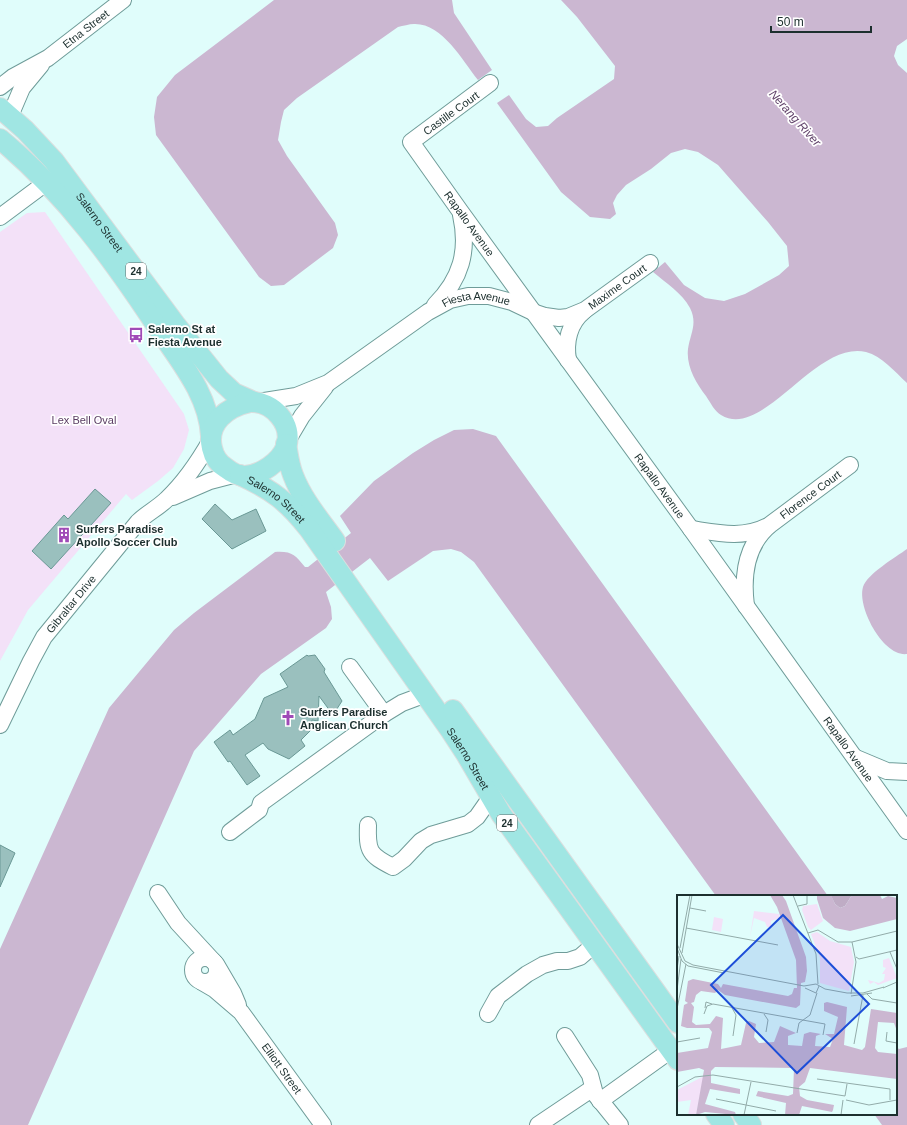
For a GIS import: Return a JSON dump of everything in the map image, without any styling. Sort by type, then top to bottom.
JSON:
[{"type":"main road","name":"Salerno Street","points":[[5,112],[25,130],[54,161],[175,324],[219,379],[234,393],[256,402]]},
{"type":"main road","name":"Salerno Street","points":[[0,139],[26,161],[74,211],[144,306],[192,379],[208,412],[211,438]]},
{"type":"main road","points":[[211,438],[218,420],[224,414],[236,406],[256,402]]},
{"type":"main road","name":"24","points":[[256,402],[272,408],[283,420],[286,429],[286,444]]},
{"type":"main road","name":"24","points":[[211,438],[218,462],[228,470],[239,475]]},
{"type":"main road","name":"Salerno Street","points":[[286,444],[290,467],[296,482],[331,547],[431,691],[677,1022]]},
{"type":"main road","points":[[239,475],[252,475],[265,470],[280,457],[286,444]]},
{"type":"main road","name":"Salerno Street","points":[[239,475],[267,488],[280,498],[331,547]]},
{"type":"main road","name":"Salerno Street","points":[[431,691],[507,823],[675,1056]]},
{"type":"main road","points":[[717,1115],[724,1125]]},
{"type":"main road","points":[[744,1115],[751,1125]]},
{"type":"street","name":"Etna Street","points":[[0,87],[13,77],[48,58],[123,0]]},
{"type":"street","name":"Etna Street","points":[[5,112],[22,88],[48,58]]},
{"type":"street","name":"Castille Court","points":[[411,142],[490,83]]},
{"type":"street","name":"Rapallo Avenue","points":[[411,142],[907,831]]},
{"type":"street","points":[[0,217],[47,182]]},
{"type":"street","name":"Fiesta Avenue","points":[[421,316],[444,296],[460,268],[464,252],[464,239],[460,211]]},
{"type":"street","name":"Maxime Court","points":[[568,360],[567,344],[570,329],[576,319],[585,310],[650,263]]},
{"type":"street","name":"Fiesta Avenue","points":[[256,402],[296,396],[328,383],[421,316],[440,304],[450,300],[475,295],[489,296],[502,298],[533,312]]},
{"type":"street","name":"Maxime Court","points":[[533,312],[559,318],[573,316],[585,310]]},
{"type":"street","name":"Fiesta Avenue","points":[[286,444],[302,416],[328,383]]},
{"type":"street","name":"Gibraltar Drive","points":[[0,726],[44,637],[138,522],[166,500],[194,468],[211,438]]},
{"type":"street","name":"Florence Court","points":[[746,607],[744,580],[747,561],[757,539],[771,524],[850,465]]},
{"type":"street","name":"Gibraltar Drive","points":[[166,500],[210,481],[239,475]]},
{"type":"street","name":"Florence Court","points":[[691,529],[733,535],[750,533],[771,524]]},
{"type":"street","points":[[350,667],[384,714]]},
{"type":"street","points":[[230,832],[259,810],[261,803],[384,714],[402,703],[431,691]]},
{"type":"street","points":[[854,758],[887,771],[907,772]]},
{"type":"street","points":[[368,825],[367,843],[373,854],[383,862],[393,867],[404,859],[421,841],[431,835],[468,824],[477,817],[491,797]]},
{"type":"street","name":"Elliott Street","points":[[158,893],[178,923],[189,946],[197,977],[241,1012]]},
{"type":"street","name":"Elliott Street","points":[[178,923],[215,963],[233,993],[241,1012],[323,1125]]},
{"type":"street","points":[[488,1014],[498,996],[527,974],[544,965],[557,961],[568,961],[580,957],[595,944]]},
{"type":"street","points":[[197,977],[194,964],[199,959],[206,958],[215,963]]},
{"type":"street","points":[[565,1036],[590,1076],[600,1099],[619,1125]]},
{"type":"street","points":[[538,1125],[600,1099],[675,1056]]},
{"type":"green space","name":"Lex Bell Oval","points":[[45,212],[184,414],[189,430],[184,449],[173,468],[132,500],[126,494],[28,610],[0,661],[0,232],[27,213]]},
{"type":"water","points":[[274,0],[452,0],[454,13],[492,70],[478,80],[458,53],[442,36],[424,25],[408,25],[398,27],[297,98],[284,110],[278,140],[287,156],[335,223],[338,235],[333,248],[284,285],[271,286],[259,277],[156,135],[154,117],[157,97],[175,75]]},
{"type":"water","name":"Nerang River","points":[[561,0],[907,0],[907,39],[897,46],[894,56],[898,65],[907,73],[907,383],[888,365],[872,354],[866,352],[847,352],[828,360],[772,403],[754,414],[737,419],[721,415],[717,412],[695,380],[690,368],[688,349],[693,329],[693,319],[690,308],[678,293],[653,272],[665,262],[684,285],[705,298],[724,301],[745,294],[779,275],[789,266],[787,246],[718,165],[698,152],[685,149],[671,153],[651,169],[626,185],[617,195],[613,203],[616,214],[610,219],[590,217],[561,192],[497,103],[509,95],[526,119],[536,127],[548,126],[557,118],[614,79],[615,66],[577,17]]},
{"type":"water","points":[[473,429],[496,436],[827,895],[715,895],[474,562],[461,552],[451,549],[433,551],[388,581],[370,558],[326,592],[331,607],[332,619],[326,628],[261,674],[194,751],[28,1125],[0,1125],[0,949],[109,708],[174,630],[194,613],[275,552],[289,553],[298,559],[305,567],[308,567],[351,533],[340,516],[374,481],[413,453],[454,430]]},
{"type":"water","points":[[907,549],[907,654],[898,653],[889,648],[881,639],[868,618],[862,596],[863,587],[870,577],[882,566]]},
{"type":"water","points":[[907,1047],[907,1125],[882,1125],[875,1115],[897,1115],[897,1048],[899,1049]]},
{"type":"building","name":"Surfers Paradise Apollo Soccer Club","points":[[95,489],[111,503],[51,569],[32,551],[64,515],[68,519]]},
{"type":"building","points":[[215,504],[232,520],[256,509],[266,531],[232,549],[202,519]]},
{"type":"building","name":"Surfers Paradise Anglican Church","points":[[307,655],[315,655],[325,669],[324,672],[342,701],[333,715],[319,696],[318,721],[312,720],[311,730],[301,740],[305,746],[289,759],[268,749],[263,743],[245,755],[260,776],[247,785],[214,742],[230,730],[233,735],[255,719],[264,698],[288,687],[280,674]]},
{"type":"building","points":[[0,845],[15,853],[0,887]]},
{"type":"place","name":"Salerno St at Fiesta Avenue","points":[[136,335]]},
{"type":"place","name":"Surfers Paradise Apollo Soccer Club","points":[[64,535]]},
{"type":"place","name":"Surfers Paradise Anglican Church","points":[[288,718]]}]
